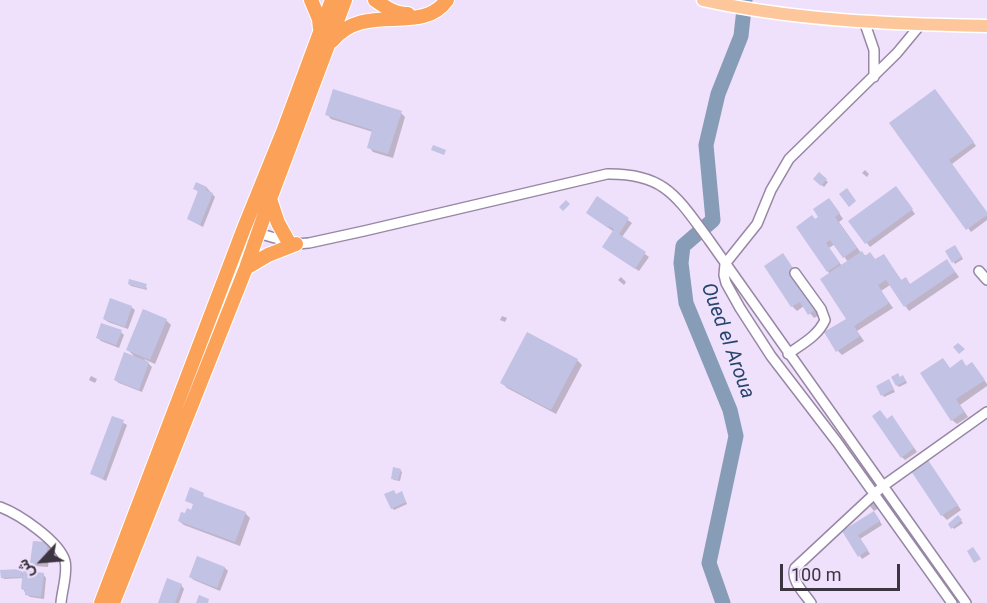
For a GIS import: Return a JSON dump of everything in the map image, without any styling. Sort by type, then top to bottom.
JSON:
[{"type":"highway","points":[[311,0],[325,40]]},
{"type":"highway","points":[[113,603],[246,268],[325,40],[332,0]]},
{"type":"highway","points":[[101,603],[244,228],[283,132],[345,0]]},
{"type":"highway","points":[[375,0],[384,7],[402,14],[418,13],[430,8],[439,0]]},
{"type":"highway","points":[[325,40],[360,21],[413,18],[432,14],[447,0]]},
{"type":"highway","points":[[246,268],[292,243],[278,223],[270,199]]},
{"type":"main road","points":[[703,0],[765,12],[864,21],[987,26]]},
{"type":"street","points":[[864,21],[874,50],[874,77]]},
{"type":"street","points":[[921,24],[874,77],[789,159],[771,190],[757,224],[725,264],[726,283],[771,356],[952,603]]},
{"type":"street","points":[[244,228],[292,243],[335,238],[607,174],[639,176],[656,182],[669,191],[709,240],[966,603]]},
{"type":"street","points":[[979,271],[987,280]]},
{"type":"street","points":[[771,356],[814,336],[825,320],[821,309],[795,273]]},
{"type":"street","points":[[805,400],[815,392]]},
{"type":"street","points":[[811,603],[794,578],[795,568],[882,486],[987,412]]},
{"type":"street","points":[[0,507],[22,518],[61,551],[66,567],[60,603]]},
{"type":"building","points":[[333,89],[402,111],[388,154],[367,148],[372,130],[325,115]]},
{"type":"building","points":[[935,89],[974,142],[949,160],[987,212],[987,215],[966,230],[889,123]]},
{"type":"building","points":[[433,145],[446,150],[444,155],[431,150]]},
{"type":"building","points":[[819,172],[827,179],[821,186],[813,179]]},
{"type":"building","points":[[196,182],[213,193],[200,225],[187,219],[198,191],[193,189]]},
{"type":"building","points":[[896,186],[913,209],[865,244],[848,221]]},
{"type":"building","points":[[847,188],[856,201],[849,207],[839,194]]},
{"type":"building","points":[[597,196],[629,218],[619,234],[646,252],[635,269],[602,247],[614,229],[609,226],[608,228],[586,213]]},
{"type":"building","points":[[829,198],[840,213],[835,217],[857,248],[843,258],[830,240],[826,243],[840,263],[827,272],[796,227],[812,215],[815,219],[818,217],[813,209]]},
{"type":"building","points":[[566,200],[570,204],[563,211],[559,207]]},
{"type":"building","points":[[955,245],[962,257],[952,263],[945,251]]},
{"type":"building","points":[[862,251],[865,256],[870,252],[875,259],[884,254],[901,280],[906,277],[910,284],[947,259],[955,272],[904,307],[886,280],[878,285],[889,303],[854,326],[860,336],[836,352],[824,332],[846,319],[820,279]]},
{"type":"building","points":[[783,253],[819,307],[808,315],[800,302],[791,307],[764,266]]},
{"type":"building","points":[[129,279],[147,284],[145,289],[128,284]]},
{"type":"building","points":[[110,298],[132,306],[125,327],[103,319]]},
{"type":"building","points":[[143,309],[167,319],[150,360],[126,350]]},
{"type":"building","points":[[101,323],[122,330],[116,345],[96,338]]},
{"type":"building","points":[[527,332],[578,359],[551,410],[500,383]]},
{"type":"building","points":[[958,343],[965,349],[959,354],[953,347]]},
{"type":"building","points":[[124,352],[149,362],[139,390],[114,380]]},
{"type":"building","points":[[943,358],[950,368],[962,359],[966,366],[972,362],[985,380],[956,399],[964,412],[951,421],[920,373]]},
{"type":"building","points":[[898,373],[900,377],[903,375],[906,381],[896,386],[891,377]]},
{"type":"building","points":[[889,379],[894,389],[881,396],[876,386]]},
{"type":"building","points":[[880,410],[887,419],[892,415],[914,448],[901,458],[872,416]]},
{"type":"building","points":[[112,416],[124,420],[103,479],[90,474]]},
{"type":"building","points":[[928,460],[958,505],[941,516],[911,471]]},
{"type":"building","points":[[393,467],[401,469],[398,480],[391,479]]},
{"type":"building","points":[[190,487],[204,493],[203,496],[246,512],[235,542],[178,521],[181,512],[185,513],[187,508],[191,510],[193,504],[185,501]]},
{"type":"building","points":[[394,490],[396,494],[402,491],[406,502],[391,509],[384,494]]},
{"type":"building","points":[[874,511],[880,521],[858,535],[868,550],[858,557],[842,531]]},
{"type":"building","points":[[958,515],[962,520],[951,529],[948,524]]},
{"type":"building","points":[[33,541],[48,542],[45,564],[30,563]]},
{"type":"building","points":[[973,547],[981,559],[974,563],[967,551]]},
{"type":"building","points":[[197,556],[225,567],[217,588],[189,577]]},
{"type":"building","points":[[21,569],[22,577],[1,578],[0,570]]},
{"type":"building","points":[[23,570],[44,573],[41,597],[25,595],[25,590],[21,589]]},
{"type":"building","points":[[167,578],[182,584],[175,603],[158,603]]},
{"type":"building","points":[[199,595],[209,599],[208,603],[196,603]]},
{"type":"waterway","name":"Oued el Aroua","points":[[723,603],[709,563],[736,436],[730,410],[686,303],[681,263],[683,246],[713,220],[706,145],[718,94],[741,36],[745,0]]}]
